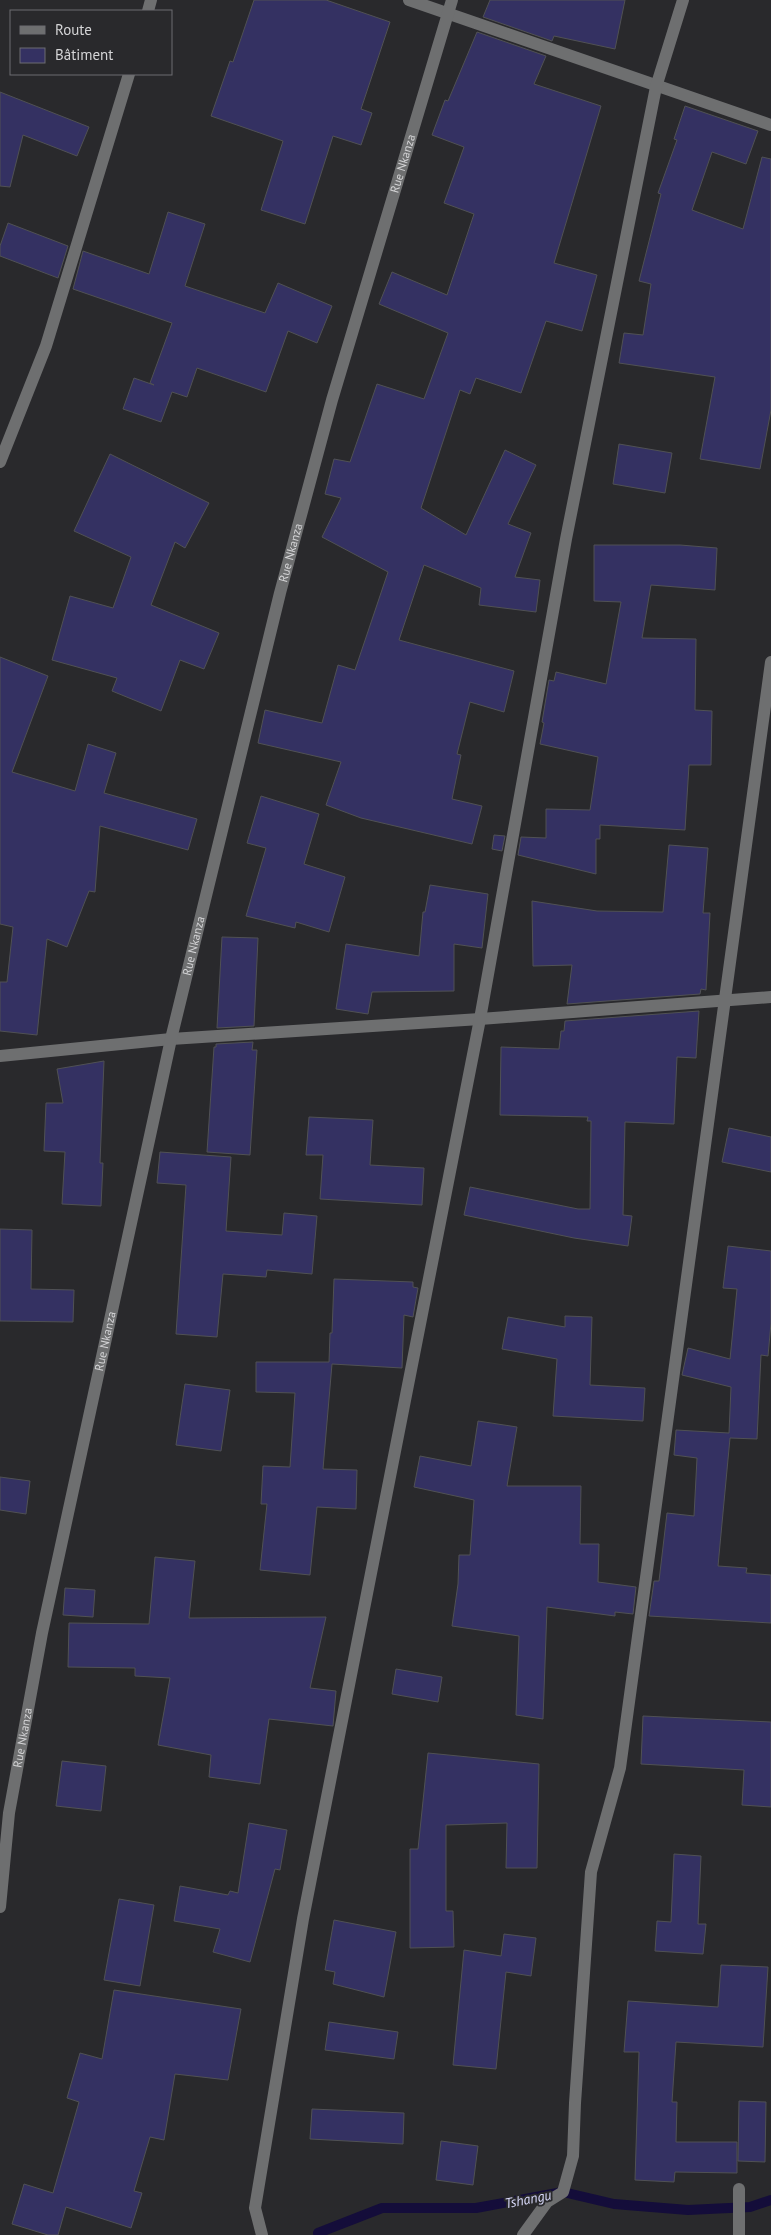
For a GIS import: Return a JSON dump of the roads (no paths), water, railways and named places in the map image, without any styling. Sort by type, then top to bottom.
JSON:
[{"type":"street","points":[[409,0],[656,87],[771,125]]},
{"type":"street","name":"Rue Nkanza","points":[[0,1907],[9,1812],[42,1633],[171,1039],[278,603],[329,409],[452,0]]},
{"type":"street","points":[[262,2235],[256,2208],[302,1919],[480,1019],[566,538],[656,87],[683,0]]},
{"type":"street","points":[[0,462],[46,346],[129,75]]},
{"type":"street","points":[[523,2235],[547,2202],[563,2192],[573,2156],[591,1872],[620,1768],[771,662]]},
{"type":"street","points":[[0,1056],[171,1039],[771,998]]},
{"type":"street","points":[[739,2190],[739,2235]]},
{"type":"waterway","name":"Tshangu","points":[[318,2233],[382,2208],[476,2208],[563,2192],[614,2204],[688,2210],[750,2207],[771,2200]]}]
